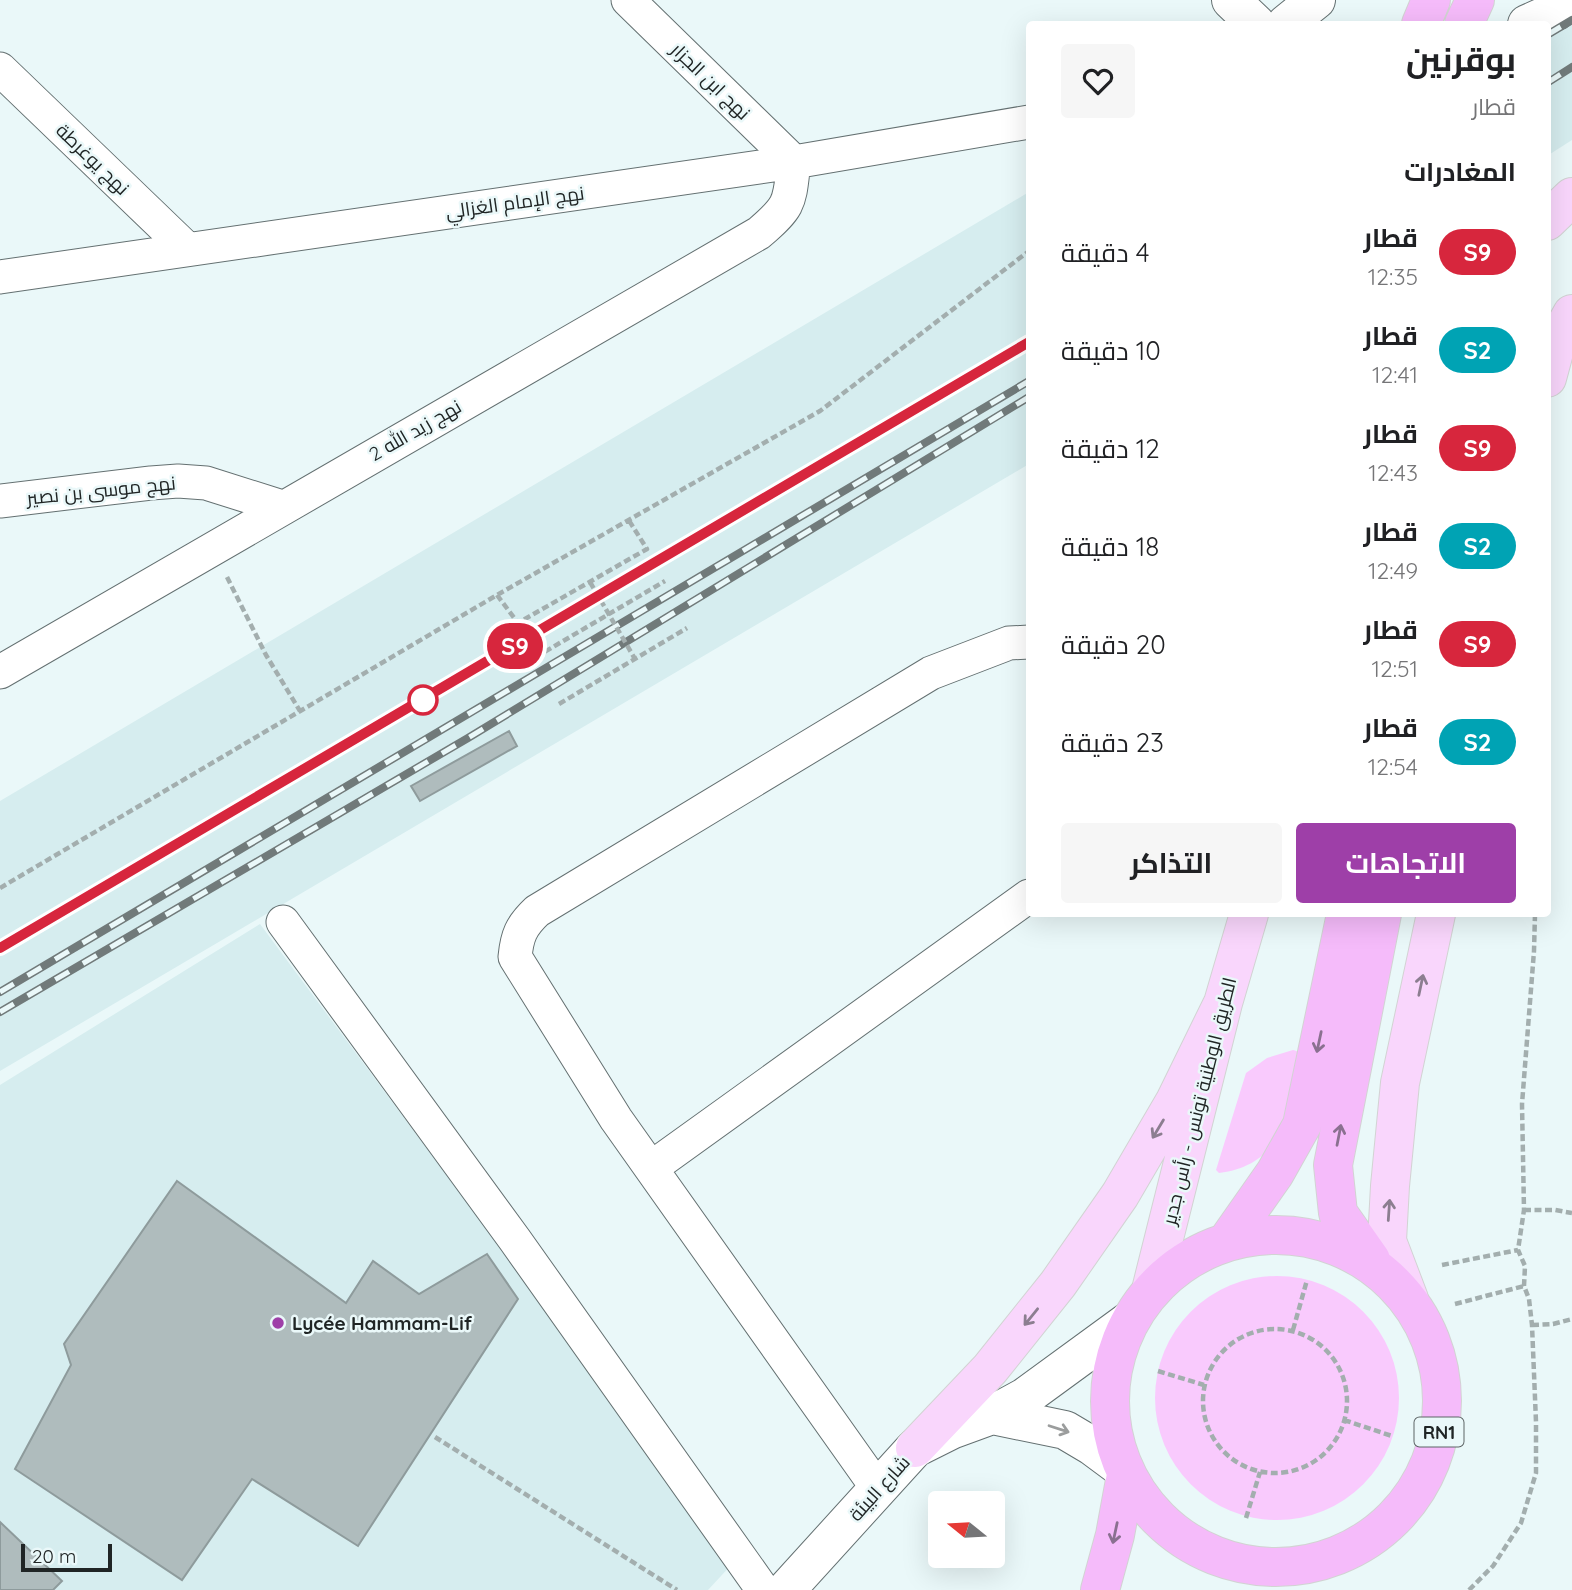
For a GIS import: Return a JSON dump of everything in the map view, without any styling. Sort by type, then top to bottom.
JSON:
[{"type":"highway","points":[[1422,21],[1431,0]]},
{"type":"highway","points":[[1466,21],[1475,0]]},
{"type":"highway","points":[[1346,917],[1351,976],[1334,1165],[1338,1213],[1374,1265]]},
{"type":"highway","points":[[1228,1240],[1275,1173],[1301,1125],[1351,976],[1380,917]]},
{"type":"highway","name":"RN1","points":[[1313,1590],[1395,1518],[1423,1479],[1439,1435],[1442,1387],[1432,1340],[1409,1299],[1374,1265],[1329,1241],[1279,1233],[1228,1240],[1186,1259],[1151,1290],[1129,1321],[1112,1369],[1110,1420],[1124,1472],[1151,1513],[1179,1538],[1212,1556],[1248,1566],[1285,1568],[1322,1562],[1357,1547],[1395,1518]]},
{"type":"highway","name":"RN1","points":[[1100,1590],[1115,1535],[1124,1472]]},
{"type":"main road","points":[[1231,0],[1253,21]]},
{"type":"main road","points":[[1290,21],[1316,0]]},
{"type":"main road","points":[[1534,21],[1556,11],[1571,0]]},
{"type":"main road","points":[[1551,217],[1572,197]]},
{"type":"main road","points":[[1551,360],[1559,325]]},
{"type":"main road","name":"الطريق الوطنية تونس - رأس جدير","points":[[1151,1290],[1223,1003],[1248,917]]},
{"type":"main road","name":"RN1","points":[[1409,1299],[1387,1241],[1390,1186],[1400,1083],[1435,917]]},
{"type":"main road","points":[[915,1448],[990,1369],[1066,1273],[1120,1195],[1175,1101],[1223,1003]]},
{"type":"main road","name":"شارع البيئة","points":[[786,1590],[915,1448],[951,1430],[992,1415],[1025,1397],[1129,1321]]},
{"type":"main road","points":[[992,1415],[1065,1430],[1092,1446],[1124,1472]]},
{"type":"street","name":"نهج ابن الجزار","points":[[628,0],[794,162]]},
{"type":"street","name":"نهج يوغرطة","points":[[0,69],[187,249]]},
{"type":"street","name":"نهج الإمام الغزالي","points":[[0,277],[794,162],[1026,123]]},
{"type":"street","name":"نهج زيد الله 2","points":[[0,672],[759,233],[778,217],[789,201],[794,162]]},
{"type":"street","name":"نهج موسى بن نصير","points":[[0,501],[178,481],[206,483],[282,507]]},
{"type":"street","points":[[0,646],[57,640]]},
{"type":"street","points":[[878,1489],[616,1119],[515,957],[517,936],[537,911],[931,673],[1009,643],[1026,642]]},
{"type":"street","points":[[651,1168],[1026,898]]},
{"type":"street","points":[[283,922],[516,1240],[763,1590]]},
{"type":"path","points":[[0,888],[497,595],[820,411],[1026,253]]},
{"type":"path","points":[[497,595],[519,623],[647,549],[628,519]]},
{"type":"path","points":[[212,548],[266,655],[300,711]]},
{"type":"path","points":[[536,657],[665,581]]},
{"type":"path","points":[[590,582],[635,659]]},
{"type":"path","points":[[559,704],[687,628]]},
{"type":"path","points":[[1469,1590],[1493,1566],[1521,1523],[1536,1473],[1532,1325],[1529,1299],[1524,1286],[1525,1266],[1518,1250],[1524,1210],[1522,1104],[1534,961],[1535,917]]},
{"type":"path","points":[[1524,1210],[1572,1213]]},
{"type":"path","points":[[1442,1265],[1518,1250]]},
{"type":"path","points":[[1293,1330],[1307,1280]]},
{"type":"path","points":[[1455,1304],[1524,1286]]},
{"type":"path","points":[[1532,1325],[1553,1324],[1572,1319]]},
{"type":"path","points":[[1272,1328],[1293,1330],[1313,1339],[1330,1353],[1342,1372],[1347,1393],[1344,1420],[1339,1436],[1325,1453],[1307,1466],[1287,1473],[1260,1472],[1229,1457],[1216,1442],[1206,1424],[1204,1385],[1217,1358],[1232,1342],[1251,1332],[1272,1328]]},
{"type":"path","points":[[1158,1371],[1204,1385]]},
{"type":"path","points":[[1344,1420],[1392,1436]]},
{"type":"path","points":[[435,1437],[677,1590]]},
{"type":"path","points":[[1246,1518],[1260,1472]]},
{"type":"shaded area","points":[[1572,0],[1572,140],[1551,153],[1551,21]]},
{"type":"shaded area","points":[[1026,194],[1026,466],[0,1071],[0,801]]},
{"type":"shaded area","name":"Lycée Hammam-Lif","points":[[260,924],[734,1562],[708,1590],[0,1590],[0,1085]]},
{"type":"shaded area","points":[[1293,1050],[1300,1052],[1292,1093],[1281,1130],[1272,1145],[1259,1158],[1242,1167],[1219,1173],[1216,1170],[1246,1073],[1267,1058]]},
{"type":"shaded area","points":[[1277,1276],[1301,1278],[1324,1285],[1363,1312],[1390,1351],[1397,1374],[1397,1422],[1390,1445],[1363,1484],[1324,1511],[1301,1518],[1277,1520],[1253,1518],[1230,1511],[1191,1484],[1164,1445],[1157,1422],[1155,1398],[1157,1374],[1164,1351],[1191,1312],[1230,1285],[1253,1278]]},
{"type":"building","points":[[509,731],[517,746],[420,801],[411,786]]},
{"type":"building","points":[[177,1181],[346,1303],[373,1261],[419,1294],[487,1254],[518,1299],[358,1546],[252,1479],[182,1580],[15,1469],[71,1365],[64,1344]]},
{"type":"building","points":[[0,1522],[62,1581],[53,1590],[0,1590]]},
{"type":"railway","points":[[1551,33],[1572,20]]},
{"type":"railway","points":[[1551,80],[1572,67]]},
{"type":"railway","points":[[0,949],[1026,344]]},
{"type":"railway","points":[[0,992],[1026,383]]},
{"type":"railway","points":[[0,1012],[468,738],[1026,399]]},
{"type":"train","name":"S9","points":[[0,948],[1026,344]]},
{"type":"place","name":"Lycée Hammam-Lif","points":[[278,1323]]}]
